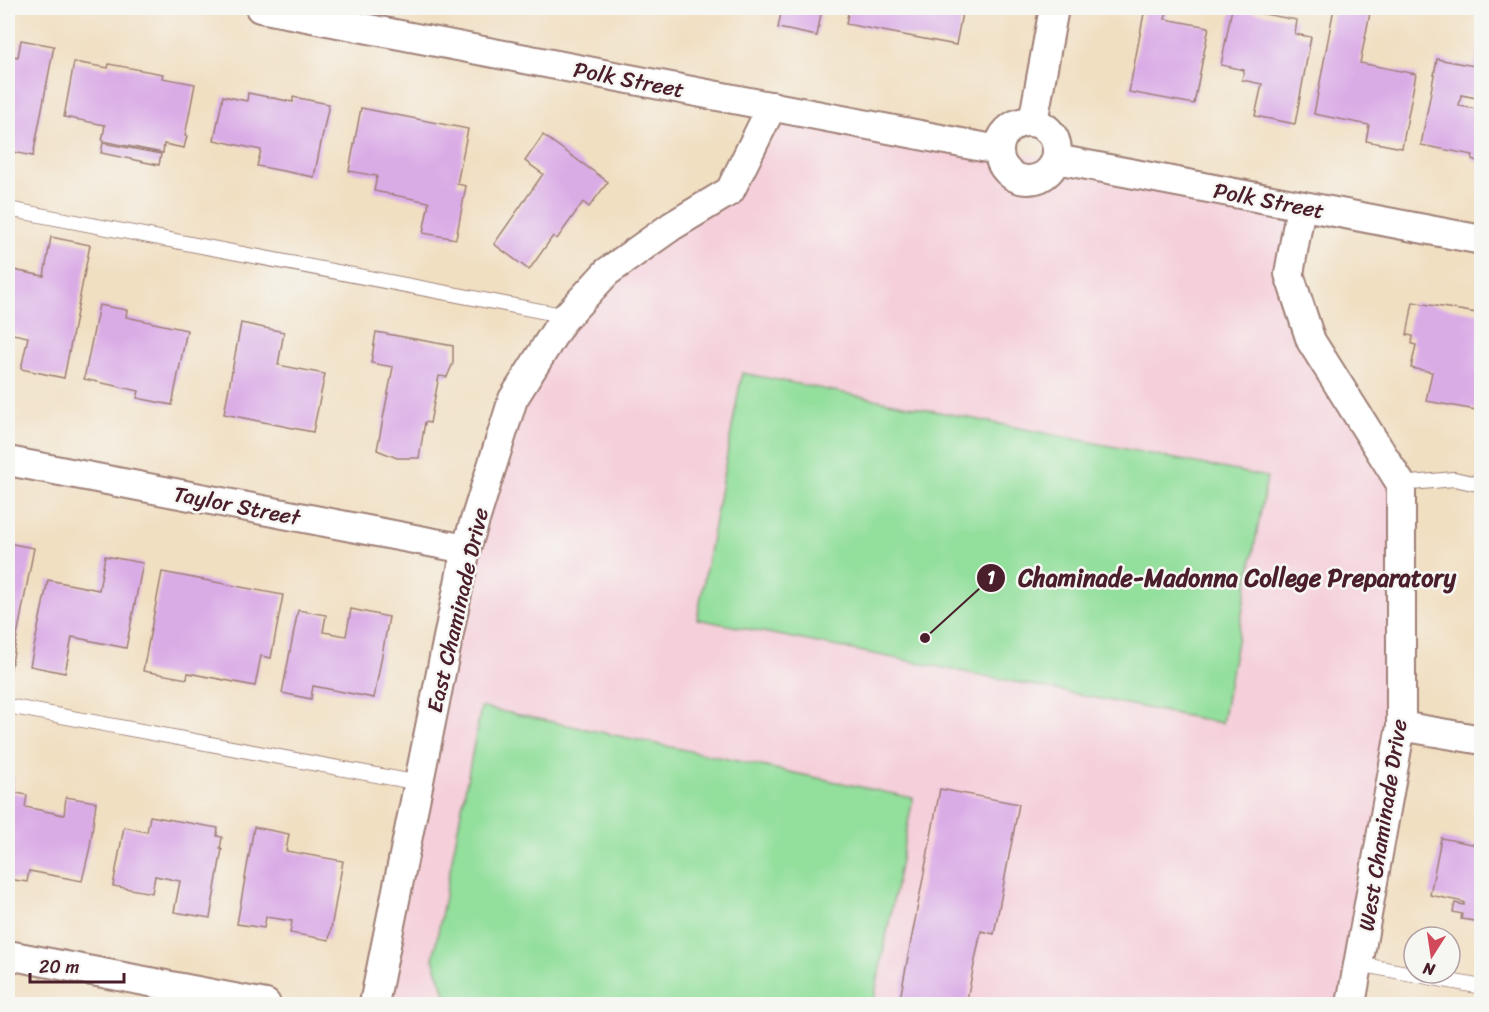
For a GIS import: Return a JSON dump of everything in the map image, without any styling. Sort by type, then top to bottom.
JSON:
[{"type":"street","name":"Polk Street","points":[[260,8],[998,150]]},
{"type":"street","points":[[1033,122],[1054,8]]},
{"type":"street","name":"East Chaminade Drive","points":[[374,1005],[466,549],[513,399],[562,321],[608,272],[672,226],[730,191],[772,106]]},
{"type":"street","points":[[1027,121],[1033,122],[1046,128],[1052,135],[1057,153],[1051,170],[1044,176],[1035,180],[1025,180],[1008,173],[1001,165],[998,146],[1008,129],[1027,121]]},
{"type":"street","name":"Polk Street","points":[[1056,159],[1482,240]]},
{"type":"street","points":[[1301,206],[1289,274],[1311,341],[1401,484]]},
{"type":"street","name":"Taylor Street","points":[[8,461],[466,549]]},
{"type":"street","name":"West Chaminade Drive","points":[[1351,1005],[1401,726],[1401,484]]},
{"type":"street","points":[[1401,726],[1482,741]]},
{"type":"street","points":[[8,955],[267,1005]]},
{"type":"lane","points":[[8,209],[567,316]]},
{"type":"lane","points":[[1401,484],[1454,480],[1482,485]]},
{"type":"lane","points":[[8,706],[419,783]]},
{"type":"lane","points":[[1358,964],[1482,987]]},
{"type":"shaded area","points":[[772,106],[1301,206],[1289,275],[1401,484],[1401,726],[1350,1004],[377,1004],[466,549],[562,321],[730,191]]},
{"type":"green space","points":[[742,373],[1267,477],[1222,723],[697,619]]},
{"type":"green space","points":[[481,707],[913,798],[873,1004],[449,1004],[433,959]]},
{"type":"building","points":[[782,8],[822,8],[817,36],[778,28]]},
{"type":"building","points":[[849,8],[963,8],[956,45],[846,24]]},
{"type":"building","points":[[1145,8],[1168,8],[1165,19],[1209,27],[1194,104],[1129,92]]},
{"type":"building","points":[[1232,8],[1297,20],[1295,34],[1311,37],[1295,124],[1255,116],[1262,84],[1242,80],[1244,70],[1221,65]]},
{"type":"building","points":[[1334,8],[1371,8],[1360,63],[1416,74],[1402,148],[1366,141],[1369,125],[1314,114]]},
{"type":"building","points":[[21,40],[54,46],[33,156],[8,151],[15,106],[8,105],[8,55],[18,57]]},
{"type":"building","points":[[1479,42],[1482,43],[1482,99],[1461,95],[1459,106],[1482,110],[1482,162],[1472,160],[1473,155],[1421,145],[1437,59],[1474,66]]},
{"type":"building","points":[[74,62],[108,68],[109,64],[163,74],[162,78],[195,84],[184,148],[164,144],[163,153],[102,141],[105,125],[64,117]]},
{"type":"building","points":[[248,93],[293,102],[293,97],[329,104],[314,177],[257,166],[261,150],[214,140],[223,96],[247,101]]},
{"type":"building","points":[[361,108],[468,129],[457,184],[466,186],[456,239],[423,233],[429,202],[374,191],[377,176],[349,171]]},
{"type":"building","points":[[543,135],[608,182],[589,207],[583,202],[557,239],[553,236],[529,270],[494,244],[543,174],[525,161]]},
{"type":"building","points":[[103,143],[161,154],[159,165],[101,153]]},
{"type":"building","points":[[51,237],[90,245],[64,378],[21,369],[28,337],[8,333],[8,269],[44,276]]},
{"type":"building","points":[[1413,302],[1482,314],[1482,411],[1426,401],[1432,372],[1411,368],[1416,345],[1412,344],[1413,336],[1407,335]]},
{"type":"building","points":[[99,305],[127,310],[126,317],[187,330],[172,405],[137,398],[139,391],[84,379]]},
{"type":"building","points":[[241,323],[284,332],[278,365],[325,374],[313,432],[224,414]]},
{"type":"building","points":[[376,332],[453,346],[453,363],[447,377],[439,376],[430,423],[425,422],[419,458],[397,458],[377,450],[393,367],[371,363]]},
{"type":"building","points":[[8,543],[34,548],[9,678],[8,678]]},
{"type":"building","points":[[105,556],[143,563],[126,648],[72,637],[65,673],[30,666],[48,580],[99,590]]},
{"type":"building","points":[[162,572],[283,595],[271,658],[261,656],[255,686],[188,673],[187,679],[143,671]]},
{"type":"building","points":[[351,609],[389,617],[374,698],[313,686],[311,699],[282,693],[298,610],[326,615],[323,632],[346,636]]},
{"type":"building","points":[[8,777],[14,778],[12,792],[27,795],[25,807],[64,815],[66,797],[96,802],[90,847],[82,881],[29,871],[27,882],[8,879]]},
{"type":"building","points":[[940,789],[1019,804],[994,934],[981,931],[966,1004],[899,1004]]},
{"type":"building","points":[[150,816],[218,828],[217,836],[222,837],[220,849],[222,849],[210,918],[174,912],[180,881],[155,876],[152,893],[113,886],[124,827],[147,832]]},
{"type":"building","points":[[254,827],[289,834],[286,851],[343,861],[329,940],[290,933],[292,921],[266,917],[264,928],[237,924]]},
{"type":"building","points":[[1441,838],[1482,846],[1482,922],[1461,919],[1462,914],[1453,912],[1455,903],[1464,905],[1464,902],[1430,895]]},
{"type":"place","name":"Chaminade-Madonna College Preparatory","points":[[925,638]]}]
